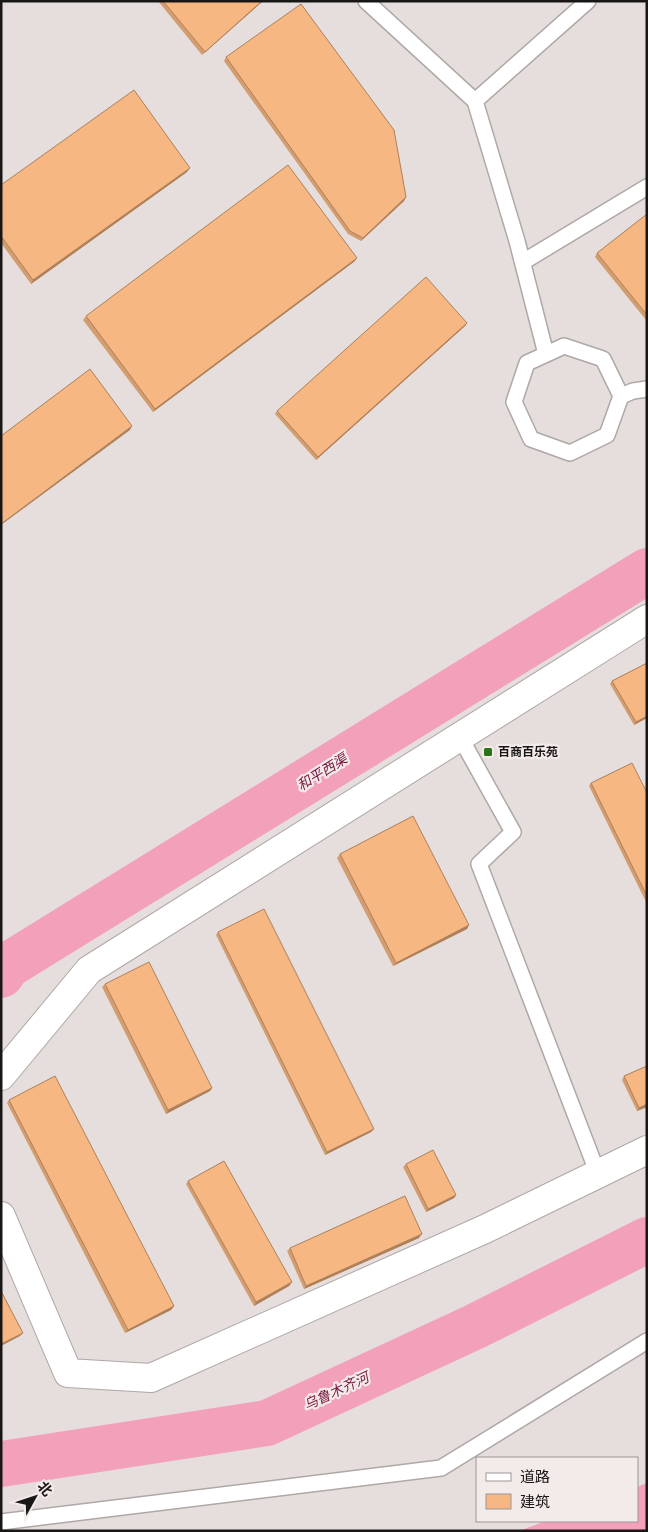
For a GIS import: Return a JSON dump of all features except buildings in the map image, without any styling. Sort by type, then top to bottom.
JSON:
[{"type":"street","points":[[1,1076],[89,970],[647,619]]},
{"type":"street","points":[[1,1216],[68,1373],[151,1378],[476,1233],[647,1150]]},
{"type":"lane","points":[[366,1],[475,101],[523,262],[546,354]]},
{"type":"lane","points":[[475,101],[588,1]]},
{"type":"lane","points":[[523,262],[647,187]]},
{"type":"lane","points":[[564,346],[603,359],[621,396],[607,435],[570,453],[531,439],[514,402],[527,363],[564,346]]},
{"type":"lane","points":[[621,396],[633,391],[647,389]]},
{"type":"lane","points":[[460,737],[513,832],[479,864],[598,1174]]},
{"type":"lane","points":[[1,1522],[441,1468],[647,1341]]},
{"type":"shaded area","points":[[647,1483],[647,1531],[519,1531],[543,1522],[638,1522],[638,1487]]},
{"type":"waterway","name":"和平西渠","points":[[1,975],[7,966],[647,571]]},
{"type":"waterway","name":"乌鲁木齐河","points":[[1,1464],[267,1423],[474,1327],[647,1240]]},
{"type":"place","name":"百商百乐苑","points":[[488,752]]}]
